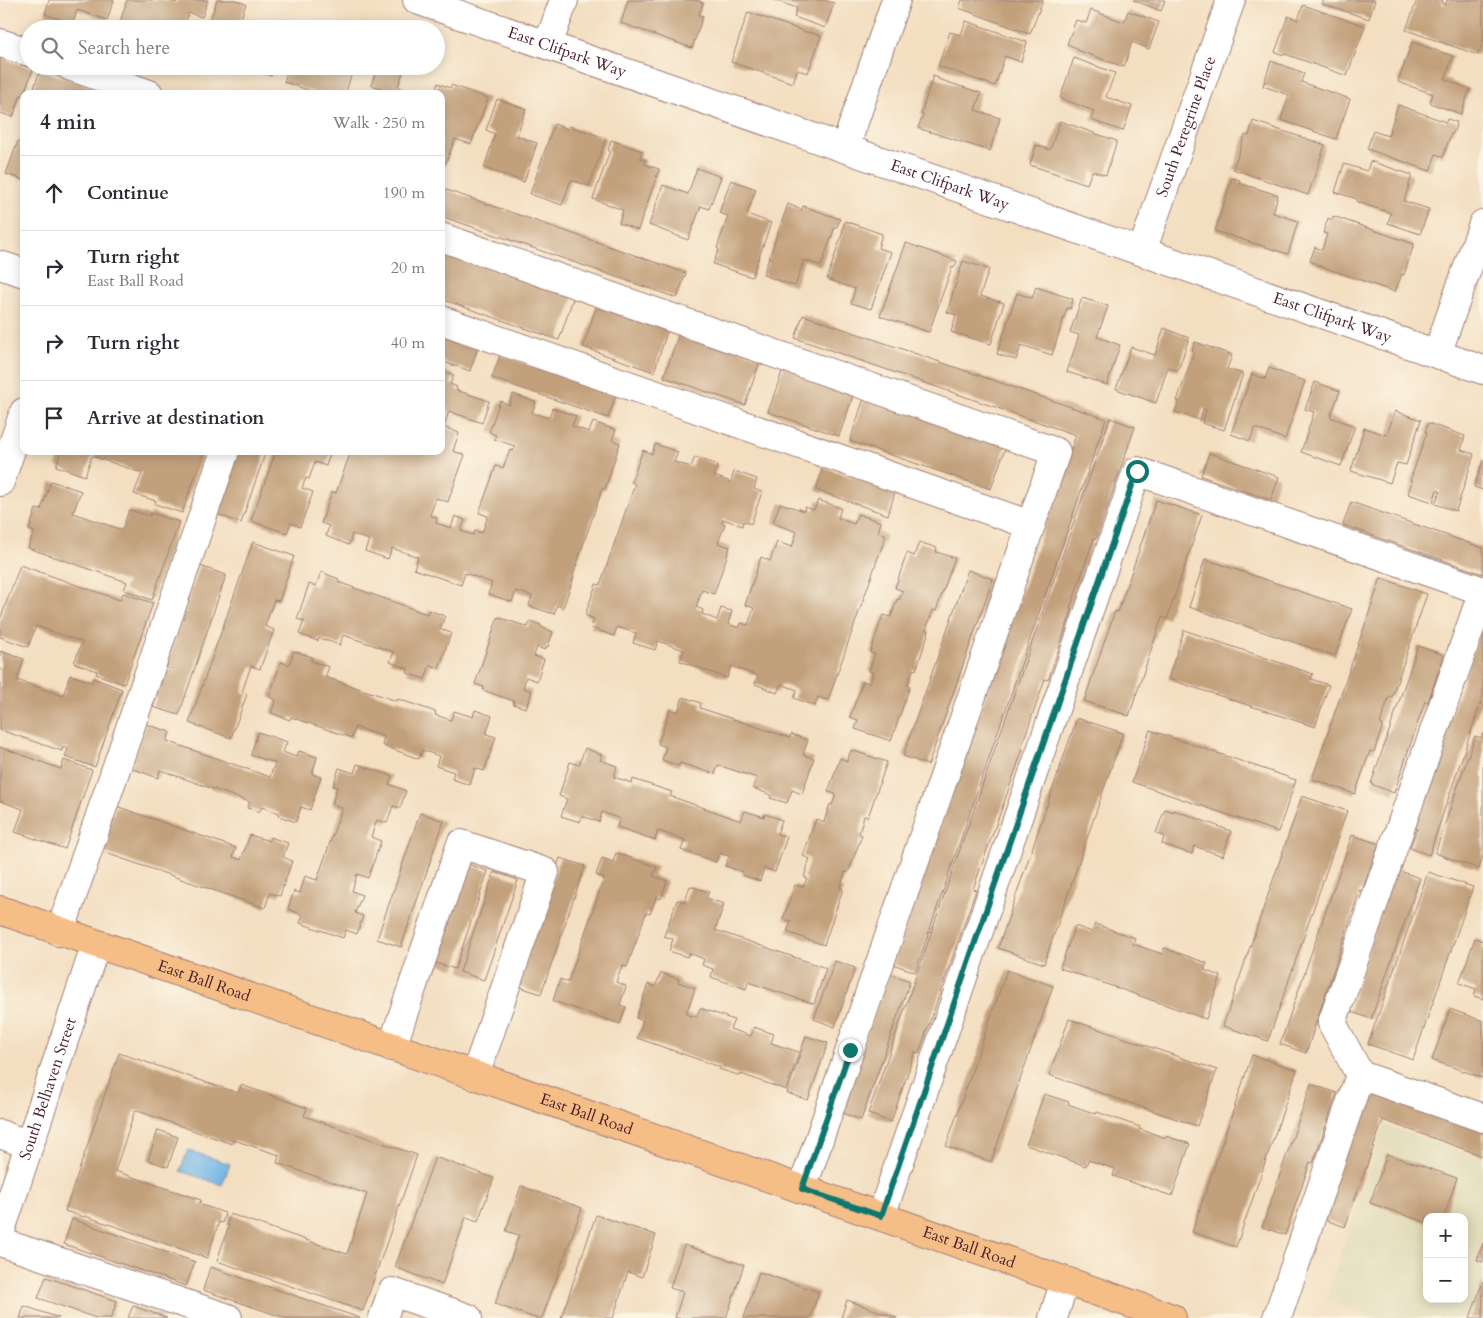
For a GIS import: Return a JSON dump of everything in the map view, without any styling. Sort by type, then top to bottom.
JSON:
[{"type":"main road","name":"East Ball Road","points":[[0,910],[1172,1318]]},
{"type":"street","name":"East Clifpark Way","points":[[417,0],[1483,370]]},
{"type":"street","points":[[548,45],[564,0]]},
{"type":"street","points":[[845,148],[896,0]]},
{"type":"street","name":"South Peregrine Place","points":[[1142,251],[1231,0]]},
{"type":"street","points":[[0,43],[20,49]]},
{"type":"street","points":[[95,75],[138,90]]},
{"type":"street","points":[[1437,354],[1483,224]]},
{"type":"street","points":[[445,239],[1056,452],[802,1189]]},
{"type":"street","points":[[0,265],[20,272]]},
{"type":"street","points":[[445,321],[1031,525]]},
{"type":"street","points":[[0,481],[20,424]]},
{"type":"street","points":[[60,932],[224,455]]},
{"type":"street","points":[[881,1216],[1137,471],[1483,591],[1332,1023],[1360,1075],[1483,1118]]},
{"type":"street","points":[[392,1047],[461,844],[545,872],[475,1076]]},
{"type":"street","name":"South Belhaven Street","points":[[1,1232],[96,944]]},
{"type":"street","points":[[1277,1318],[1360,1075]]},
{"type":"street","points":[[0,1134],[29,1145]]},
{"type":"street","points":[[1,1232],[228,1318]]},
{"type":"street","points":[[1053,1318],[1066,1281]]},
{"type":"street","points":[[384,1318],[392,1292],[468,1318]]},
{"type":"shaded area","points":[[1384,1125],[1483,1159],[1483,1318],[1375,1318],[1325,1301]]},
{"type":"water","points":[[188,1150],[230,1164],[222,1185],[180,1171]]},
{"type":"building","points":[[49,0],[114,0],[107,20],[77,10],[74,20],[62,20],[45,14]]},
{"type":"building","points":[[127,0],[167,0],[176,3],[178,0],[208,0],[202,17],[189,13],[186,20],[121,20]]},
{"type":"building","points":[[217,0],[235,0],[246,4],[240,20],[210,20]]},
{"type":"building","points":[[628,0],[696,0],[703,3],[699,15],[703,16],[692,48],[621,23]]},
{"type":"building","points":[[774,0],[824,0],[834,3],[825,28],[794,17],[797,8]]},
{"type":"building","points":[[962,0],[1043,0],[1030,34],[959,8]]},
{"type":"building","points":[[1133,0],[1165,0],[1161,11]]},
{"type":"building","points":[[1324,0],[1375,0],[1369,19],[1322,4]]},
{"type":"building","points":[[1417,0],[1443,0],[1442,4],[1445,5],[1447,0],[1483,0],[1483,42],[1478,55],[1406,30]]},
{"type":"building","points":[[1303,5],[1365,26],[1347,76],[1275,52],[1288,16],[1298,20]]},
{"type":"building","points":[[1091,10],[1124,22],[1128,11],[1159,22],[1149,49],[1132,42],[1124,67],[1077,50],[1077,48],[1067,44],[1076,20],[1086,23]]},
{"type":"building","points":[[748,12],[821,36],[808,73],[797,70],[793,83],[731,62]]},
{"type":"building","points":[[966,21],[1027,42],[1021,62],[1005,56],[995,86],[938,66],[950,32],[961,35]]},
{"type":"building","points":[[1412,42],[1453,56],[1445,79],[1470,89],[1461,114],[1430,103],[1433,94],[1398,82]]},
{"type":"building","points":[[0,57],[20,64],[20,75],[31,75],[25,90],[20,90],[20,98],[13,117],[0,113]]},
{"type":"building","points":[[1074,58],[1115,73],[1106,97],[1132,106],[1123,131],[1091,120],[1094,111],[1060,98]]},
{"type":"building","points":[[1271,61],[1304,73],[1301,82],[1350,99],[1336,139],[1281,120],[1289,95],[1263,86]]},
{"type":"building","points":[[38,75],[55,75],[99,90],[33,90]]},
{"type":"building","points":[[286,75],[351,75],[346,90],[308,90],[284,82]]},
{"type":"building","points":[[375,75],[402,75],[398,87],[406,90],[380,90],[381,88],[371,85]]},
{"type":"building","points":[[933,76],[981,93],[975,110],[1000,118],[990,151],[918,128]]},
{"type":"building","points":[[438,83],[450,88],[451,85],[488,98],[471,144],[455,139],[445,165],[445,90],[435,90]]},
{"type":"building","points":[[497,99],[526,109],[517,136],[537,143],[524,182],[484,168],[495,134],[486,130]]},
{"type":"building","points":[[1398,105],[1446,122],[1447,119],[1457,122],[1443,157],[1436,154],[1430,171],[1367,149],[1373,131],[1388,136]]},
{"type":"building","points":[[1060,121],[1117,141],[1106,175],[1092,171],[1087,184],[1030,165],[1036,145],[1050,150]]},
{"type":"building","points":[[1253,121],[1325,145],[1308,195],[1233,169],[1245,135],[1249,136]]},
{"type":"building","points":[[554,124],[568,129],[569,126],[606,138],[589,186],[571,180],[562,205],[530,194]]},
{"type":"building","points":[[611,140],[642,151],[640,158],[646,160],[644,164],[659,169],[638,230],[619,223],[623,210],[593,199],[610,151],[608,150]]},
{"type":"building","points":[[18,141],[20,142],[20,179],[6,174]]},
{"type":"building","points":[[1370,161],[1412,175],[1404,201],[1429,209],[1420,234],[1388,223],[1391,213],[1357,202],[1357,199],[1335,192],[1344,164],[1367,171]]},
{"type":"building","points":[[697,168],[721,177],[709,209],[701,206],[688,240],[649,225],[663,185],[688,194]]},
{"type":"building","points":[[1232,178],[1240,180],[1239,183],[1278,195],[1273,213],[1298,221],[1288,254],[1215,231]]},
{"type":"building","points":[[731,180],[756,189],[747,214],[771,223],[752,277],[713,264],[728,216],[719,213]]},
{"type":"building","points":[[445,189],[686,273],[677,298],[445,217]]},
{"type":"building","points":[[788,204],[802,210],[803,206],[840,219],[837,227],[835,227],[821,266],[804,260],[795,286],[763,275]]},
{"type":"building","points":[[1333,216],[1414,244],[1404,275],[1402,274],[1395,292],[1310,261],[1315,247],[1322,250],[1327,234],[1323,233],[1328,218],[1332,220]]},
{"type":"building","points":[[845,221],[882,234],[878,248],[891,252],[871,309],[851,303],[855,289],[827,279]]},
{"type":"building","points":[[906,243],[957,261],[954,268],[952,267],[929,332],[880,316]]},
{"type":"building","points":[[445,248],[575,293],[559,340],[445,300]]},
{"type":"building","points":[[963,261],[989,269],[980,296],[1004,303],[991,344],[951,332],[956,315],[947,312]]},
{"type":"building","points":[[1036,287],[1073,299],[1070,309],[1067,308],[1052,355],[1021,345],[1016,360],[997,354],[1017,293],[1032,298]]},
{"type":"building","points":[[1082,298],[1108,306],[1097,337],[1120,345],[1107,385],[1067,372],[1079,335],[1070,332]]},
{"type":"building","points":[[598,302],[669,326],[654,372],[583,347]]},
{"type":"building","points":[[803,315],[1106,419],[915,972],[893,964],[1076,435],[795,338]]},
{"type":"building","points":[[1164,328],[1189,338],[1178,371],[1168,367],[1156,403],[1116,389],[1131,347],[1155,355]]},
{"type":"building","points":[[680,330],[761,358],[745,405],[664,377]]},
{"type":"building","points":[[445,336],[478,347],[470,371],[445,362]]},
{"type":"building","points":[[1195,342],[1232,355],[1227,369],[1243,374],[1224,430],[1202,423],[1206,410],[1203,409],[1200,420],[1175,412],[1194,352],[1192,351]]},
{"type":"building","points":[[500,355],[616,395],[608,418],[492,378]]},
{"type":"building","points":[[784,366],[855,390],[839,436],[768,412]]},
{"type":"building","points":[[1269,368],[1305,381],[1285,439],[1255,428],[1250,441],[1231,434],[1252,374],[1265,379]]},
{"type":"building","points":[[445,372],[454,375],[450,384],[457,387],[456,390],[489,401],[482,423],[449,411],[445,424]]},
{"type":"building","points":[[1315,382],[1340,391],[1330,417],[1355,426],[1341,466],[1301,452],[1314,412],[1305,409]]},
{"type":"building","points":[[513,394],[536,402],[532,413],[549,418],[552,408],[576,416],[572,426],[589,432],[593,422],[616,430],[612,440],[620,443],[605,489],[602,489],[563,608],[557,605],[554,614],[529,606],[532,596],[516,591],[512,602],[488,594],[492,583],[465,573],[461,585],[414,569],[418,557],[392,548],[388,559],[365,551],[369,540],[352,534],[349,545],[326,536],[329,526],[321,523],[332,492],[336,493],[350,455],[445,455],[445,427],[459,433],[453,451],[465,455],[448,502],[436,498],[430,515],[437,518],[436,523],[451,528],[455,516],[465,520],[461,531],[473,535],[475,531],[482,533],[488,516],[479,513],[496,466],[503,468],[510,450],[513,451],[515,446],[494,439],[496,435],[489,432],[500,401],[509,405]]},
{"type":"building","points":[[865,395],[1007,443],[991,489],[850,441]]},
{"type":"building","points":[[1395,411],[1421,420],[1406,465],[1397,463],[1390,483],[1351,471],[1364,428],[1387,435]]},
{"type":"building","points":[[1110,418],[1135,427],[1096,539],[1094,538],[1048,680],[1045,679],[1021,748],[1023,749],[973,889],[976,890],[919,1053],[915,1052],[891,1122],[868,1114]]},
{"type":"building","points":[[1428,423],[1465,436],[1461,450],[1474,454],[1456,511],[1435,504],[1440,491],[1437,490],[1433,502],[1408,494],[1412,481],[1410,481],[1427,432],[1425,432]]},
{"type":"building","points":[[655,444],[678,452],[674,462],[691,467],[695,457],[718,465],[714,476],[731,482],[734,471],[757,479],[754,489],[762,492],[751,524],[743,521],[742,526],[723,519],[722,523],[725,524],[718,543],[730,547],[714,594],[702,590],[696,607],[703,610],[702,614],[717,620],[721,608],[732,611],[728,624],[739,628],[741,623],[748,625],[754,608],[745,605],[761,557],[770,561],[777,542],[792,547],[797,532],[773,523],[780,503],[804,511],[805,507],[814,510],[818,500],[841,508],[838,518],[854,524],[858,514],[881,522],[878,532],[886,535],[828,700],[818,697],[815,706],[794,698],[797,690],[781,684],[777,693],[755,684],[758,676],[731,666],[727,678],[680,661],[684,650],[658,641],[655,650],[633,643],[636,633],[617,627],[614,636],[591,628],[594,619],[585,615],[596,584],[600,585],[635,484],[631,482],[643,450],[652,454]]},
{"type":"building","points":[[1209,453],[1279,477],[1271,500],[1201,476]]},
{"type":"building","points":[[60,455],[203,455],[182,513],[155,504],[156,501],[134,494],[142,473],[92,456],[85,476],[56,466]]},
{"type":"building","points":[[237,455],[265,455],[241,523],[216,514]]},
{"type":"building","points":[[275,455],[330,455],[326,466],[315,462],[309,479],[306,478],[302,488],[313,492],[300,527],[291,523],[287,533],[251,521]]},
{"type":"building","points":[[1483,460],[1483,490],[1474,487]]},
{"type":"building","points":[[823,467],[895,492],[888,515],[816,490]]},
{"type":"building","points":[[51,481],[81,491],[73,513],[122,530],[129,510],[150,516],[151,513],[179,522],[152,600],[124,590],[127,582],[28,548],[34,532],[29,530],[36,509],[41,510]]},
{"type":"building","points":[[1156,500],[1202,515],[1167,619],[1162,617],[1129,716],[1084,701],[1115,611],[1118,612]]},
{"type":"building","points":[[1351,502],[1483,548],[1483,574],[1343,525]]},
{"type":"building","points":[[253,542],[294,556],[279,601],[274,600],[265,626],[274,630],[260,669],[251,666],[242,692],[247,694],[231,738],[189,723]]},
{"type":"building","points":[[919,542],[937,548],[936,552],[955,558],[936,611],[933,610],[926,630],[929,631],[916,670],[913,669],[907,686],[910,686],[891,741],[855,729],[858,720],[850,717],[863,681],[870,683],[873,673],[869,671],[875,654],[870,653],[883,615],[891,617],[897,599],[899,600],[903,591],[895,588],[907,553],[914,556]]},
{"type":"building","points":[[1205,559],[1352,609],[1335,656],[1189,607]]},
{"type":"building","points":[[20,565],[120,600],[123,593],[153,603],[124,684],[96,674],[97,671],[74,663],[82,642],[36,626],[28,647],[0,637],[0,620]]},
{"type":"building","points":[[200,566],[226,575],[179,715],[153,707]]},
{"type":"building","points":[[968,570],[993,579],[928,765],[903,756]]},
{"type":"building","points":[[321,572],[339,579],[338,582],[427,614],[429,610],[445,616],[440,629],[451,633],[439,668],[430,665],[425,679],[407,673],[408,669],[390,662],[394,652],[343,635],[340,645],[319,638],[318,641],[299,634],[304,621],[297,619],[309,584],[316,586]]},
{"type":"building","points":[[1381,578],[1427,594],[1392,697],[1389,696],[1380,724],[1383,725],[1374,752],[1370,751],[1355,794],[1312,779]]},
{"type":"building","points":[[498,617],[528,627],[530,621],[553,632],[548,647],[545,650],[537,647],[534,656],[544,659],[537,681],[526,677],[523,688],[532,691],[526,708],[513,704],[514,701],[483,690],[484,687],[475,684]]},
{"type":"building","points":[[1483,623],[1483,696],[1429,855],[1410,848],[1417,829],[1413,827]]},
{"type":"building","points":[[1184,630],[1313,674],[1311,679],[1329,685],[1315,727],[1168,679]]},
{"type":"building","points":[[1418,646],[1444,655],[1428,702],[1425,701],[1394,793],[1371,784]]},
{"type":"building","points":[[0,651],[24,659],[17,680],[63,696],[70,675],[92,682],[93,678],[122,689],[95,767],[65,757],[68,749],[63,747],[62,751],[0,730]]},
{"type":"building","points":[[294,651],[312,657],[311,661],[329,667],[325,677],[436,712],[435,715],[451,720],[454,711],[473,717],[475,710],[492,716],[486,734],[496,737],[484,771],[475,768],[470,785],[452,779],[454,772],[436,766],[439,756],[422,750],[419,759],[382,745],[384,737],[355,727],[352,738],[291,717],[290,720],[271,713],[276,700],[269,697],[281,662],[289,665]]},
{"type":"building","points":[[683,697],[701,703],[700,708],[790,738],[791,734],[808,740],[803,755],[814,758],[802,794],[792,790],[787,803],[770,798],[771,795],[753,788],[757,778],[718,765],[715,774],[680,763],[679,766],[662,760],[666,747],[658,744],[670,709],[678,712]]},
{"type":"building","points":[[1077,718],[1123,733],[1044,964],[998,948]]},
{"type":"building","points":[[146,724],[170,732],[167,741],[270,777],[275,763],[251,755],[258,732],[287,742],[283,752],[296,757],[299,751],[317,757],[312,774],[321,777],[310,810],[301,807],[296,822],[278,816],[279,813],[262,807],[259,812],[247,808],[250,802],[160,770],[158,778],[131,768]]},
{"type":"building","points":[[1150,730],[1296,780],[1278,832],[1132,782]]},
{"type":"building","points":[[1483,733],[1483,856],[1479,869],[1435,853],[1475,736],[1481,738]]},
{"type":"building","points":[[0,747],[61,769],[64,760],[92,770],[65,849],[15,832],[23,809],[0,801]]},
{"type":"building","points":[[585,748],[602,755],[600,760],[617,766],[614,777],[632,783],[633,779],[672,792],[670,796],[741,821],[745,811],[764,817],[765,814],[782,820],[777,834],[787,837],[775,872],[764,868],[760,881],[742,875],[743,872],[725,866],[729,856],[719,853],[716,862],[681,850],[685,840],[658,831],[655,840],[617,827],[620,819],[602,812],[599,822],[582,816],[580,822],[561,816],[567,799],[559,796],[570,762],[579,765]]},
{"type":"building","points":[[851,750],[887,762],[868,817],[864,816],[859,834],[862,835],[848,873],[845,872],[840,888],[843,889],[824,945],[787,932],[791,921],[783,919],[795,885],[803,887],[807,878],[804,877],[810,859],[803,856],[816,819],[824,822],[830,804],[832,805],[836,794],[828,792],[840,758],[847,761]]},
{"type":"building","points":[[357,764],[392,776],[389,784],[406,791],[400,808],[393,806],[387,823],[377,820],[371,837],[381,841],[368,878],[357,874],[352,891],[362,895],[355,913],[363,916],[357,934],[346,930],[343,938],[300,923],[303,915],[288,909],[294,891],[300,893],[305,876],[317,880],[342,808],[332,804],[337,787],[333,786],[339,768],[354,773]]},
{"type":"building","points":[[1302,796],[1347,811],[1268,1041],[1223,1026]]},
{"type":"building","points":[[116,806],[236,848],[233,857],[241,860],[250,835],[269,841],[270,837],[288,843],[283,857],[292,861],[280,896],[270,893],[265,908],[100,851]]},
{"type":"building","points":[[1165,809],[1174,812],[1174,810],[1231,831],[1223,856],[1194,846],[1192,854],[1162,844],[1164,836],[1156,833]]},
{"type":"building","points":[[420,813],[444,821],[401,947],[377,939]]},
{"type":"building","points":[[1352,835],[1379,844],[1362,891],[1360,890],[1306,1053],[1280,1044]]},
{"type":"building","points":[[616,853],[657,867],[653,876],[667,881],[661,899],[656,897],[650,914],[646,913],[627,967],[622,965],[616,982],[626,986],[620,1005],[626,1007],[620,1024],[553,1001],[560,979],[568,982],[604,878],[596,875],[602,858],[613,862]]},
{"type":"building","points":[[560,858],[585,866],[541,994],[517,986]]},
{"type":"building","points":[[465,863],[488,871],[455,969],[432,962]]},
{"type":"building","points":[[1394,869],[1420,878],[1371,1019],[1349,1011]]},
{"type":"building","points":[[494,872],[518,880],[484,980],[460,972]]},
{"type":"building","points":[[1428,872],[1473,887],[1413,1060],[1368,1044]]},
{"type":"building","points":[[690,886],[709,892],[706,898],[724,904],[715,930],[826,968],[814,1004],[748,982],[746,989],[711,977],[713,969],[702,965],[704,959],[689,953],[687,957],[669,951],[673,939],[664,936],[677,900],[685,902]]},
{"type":"building","points":[[1095,924],[1135,938],[1133,944],[1162,954],[1164,948],[1207,963],[1204,970],[1221,976],[1206,1019],[1060,968],[1075,926],[1092,932]]},
{"type":"building","points":[[1475,938],[1483,941],[1483,999],[1474,996],[1476,989],[1459,983]]},
{"type":"building","points":[[835,961],[855,968],[835,1027],[814,1019]]},
{"type":"building","points":[[1007,970],[1053,986],[991,1162],[946,1146]]},
{"type":"building","points":[[661,973],[679,979],[678,982],[695,988],[686,1014],[696,1017],[700,1008],[734,1020],[730,1029],[751,1036],[754,1027],[774,1034],[771,1043],[799,1052],[786,1090],[741,1074],[741,1076],[719,1069],[720,1067],[637,1038],[643,1021],[636,1018],[648,984],[655,987]]},
{"type":"building","points":[[890,974],[910,981],[861,1120],[837,1111]]},
{"type":"building","points":[[1450,1009],[1483,1021],[1483,1078],[1432,1060]]},
{"type":"building","points":[[1069,1019],[1217,1070],[1197,1126],[1049,1075]]},
{"type":"building","points":[[806,1036],[828,1043],[808,1100],[787,1093]]},
{"type":"building","points":[[119,1053],[238,1093],[241,1085],[307,1108],[304,1116],[417,1155],[363,1311],[217,1261],[229,1225],[227,1225],[230,1214],[347,1254],[367,1194],[277,1163],[279,1155],[234,1140],[232,1144],[135,1110],[115,1171],[201,1200],[199,1204],[225,1213],[222,1223],[219,1222],[207,1258],[85,1216],[65,1211]]},
{"type":"building","points":[[1252,1055],[1297,1070],[1236,1247],[1192,1232]]},
{"type":"building","points":[[1311,1084],[1337,1093],[1313,1163],[1310,1162],[1285,1235],[1262,1227]]},
{"type":"building","points":[[1367,1088],[1483,1130],[1483,1156],[1383,1120],[1345,1227],[1320,1218]]},
{"type":"building","points":[[1044,1094],[1069,1102],[1068,1104],[1096,1114],[1097,1112],[1140,1127],[1139,1129],[1190,1144],[1172,1196],[1113,1176],[1115,1169],[1088,1160],[1086,1166],[1026,1145]]},
{"type":"building","points":[[158,1130],[178,1137],[168,1167],[148,1160]]},
{"type":"building","points":[[1387,1154],[1457,1178],[1445,1213],[1423,1213],[1423,1222],[1370,1203]]},
{"type":"building","points":[[435,1157],[494,1178],[478,1221],[466,1217],[442,1285],[395,1267]]},
{"type":"building","points":[[521,1186],[582,1208],[542,1318],[535,1318],[495,1304],[519,1235],[506,1231]]},
{"type":"building","points":[[596,1215],[656,1235],[642,1277],[628,1272],[613,1318],[561,1318]]},
{"type":"building","points":[[72,1219],[195,1262],[186,1286],[64,1244]]},
{"type":"building","points":[[1483,1243],[1483,1262],[1477,1260]]},
{"type":"building","points":[[684,1245],[744,1265],[726,1318],[675,1318],[683,1292],[670,1288]]},
{"type":"building","points":[[210,1267],[360,1318],[285,1318],[203,1290]]},
{"type":"building","points":[[759,1272],[819,1292],[810,1318],[744,1318]]},
{"type":"building","points":[[46,1277],[117,1301],[111,1318],[96,1318],[38,1298]]},
{"type":"building","points":[[1483,1281],[1483,1318],[1470,1318]]},
{"type":"building","points":[[847,1300],[897,1318],[841,1318]]},
{"type":"building","points":[[24,1306],[59,1318],[20,1318]]},
{"type":"building","points":[[133,1306],[167,1318],[128,1318]]},
{"type":"route","points":[[850,1050],[802,1189],[881,1216],[1137,471]]}]
